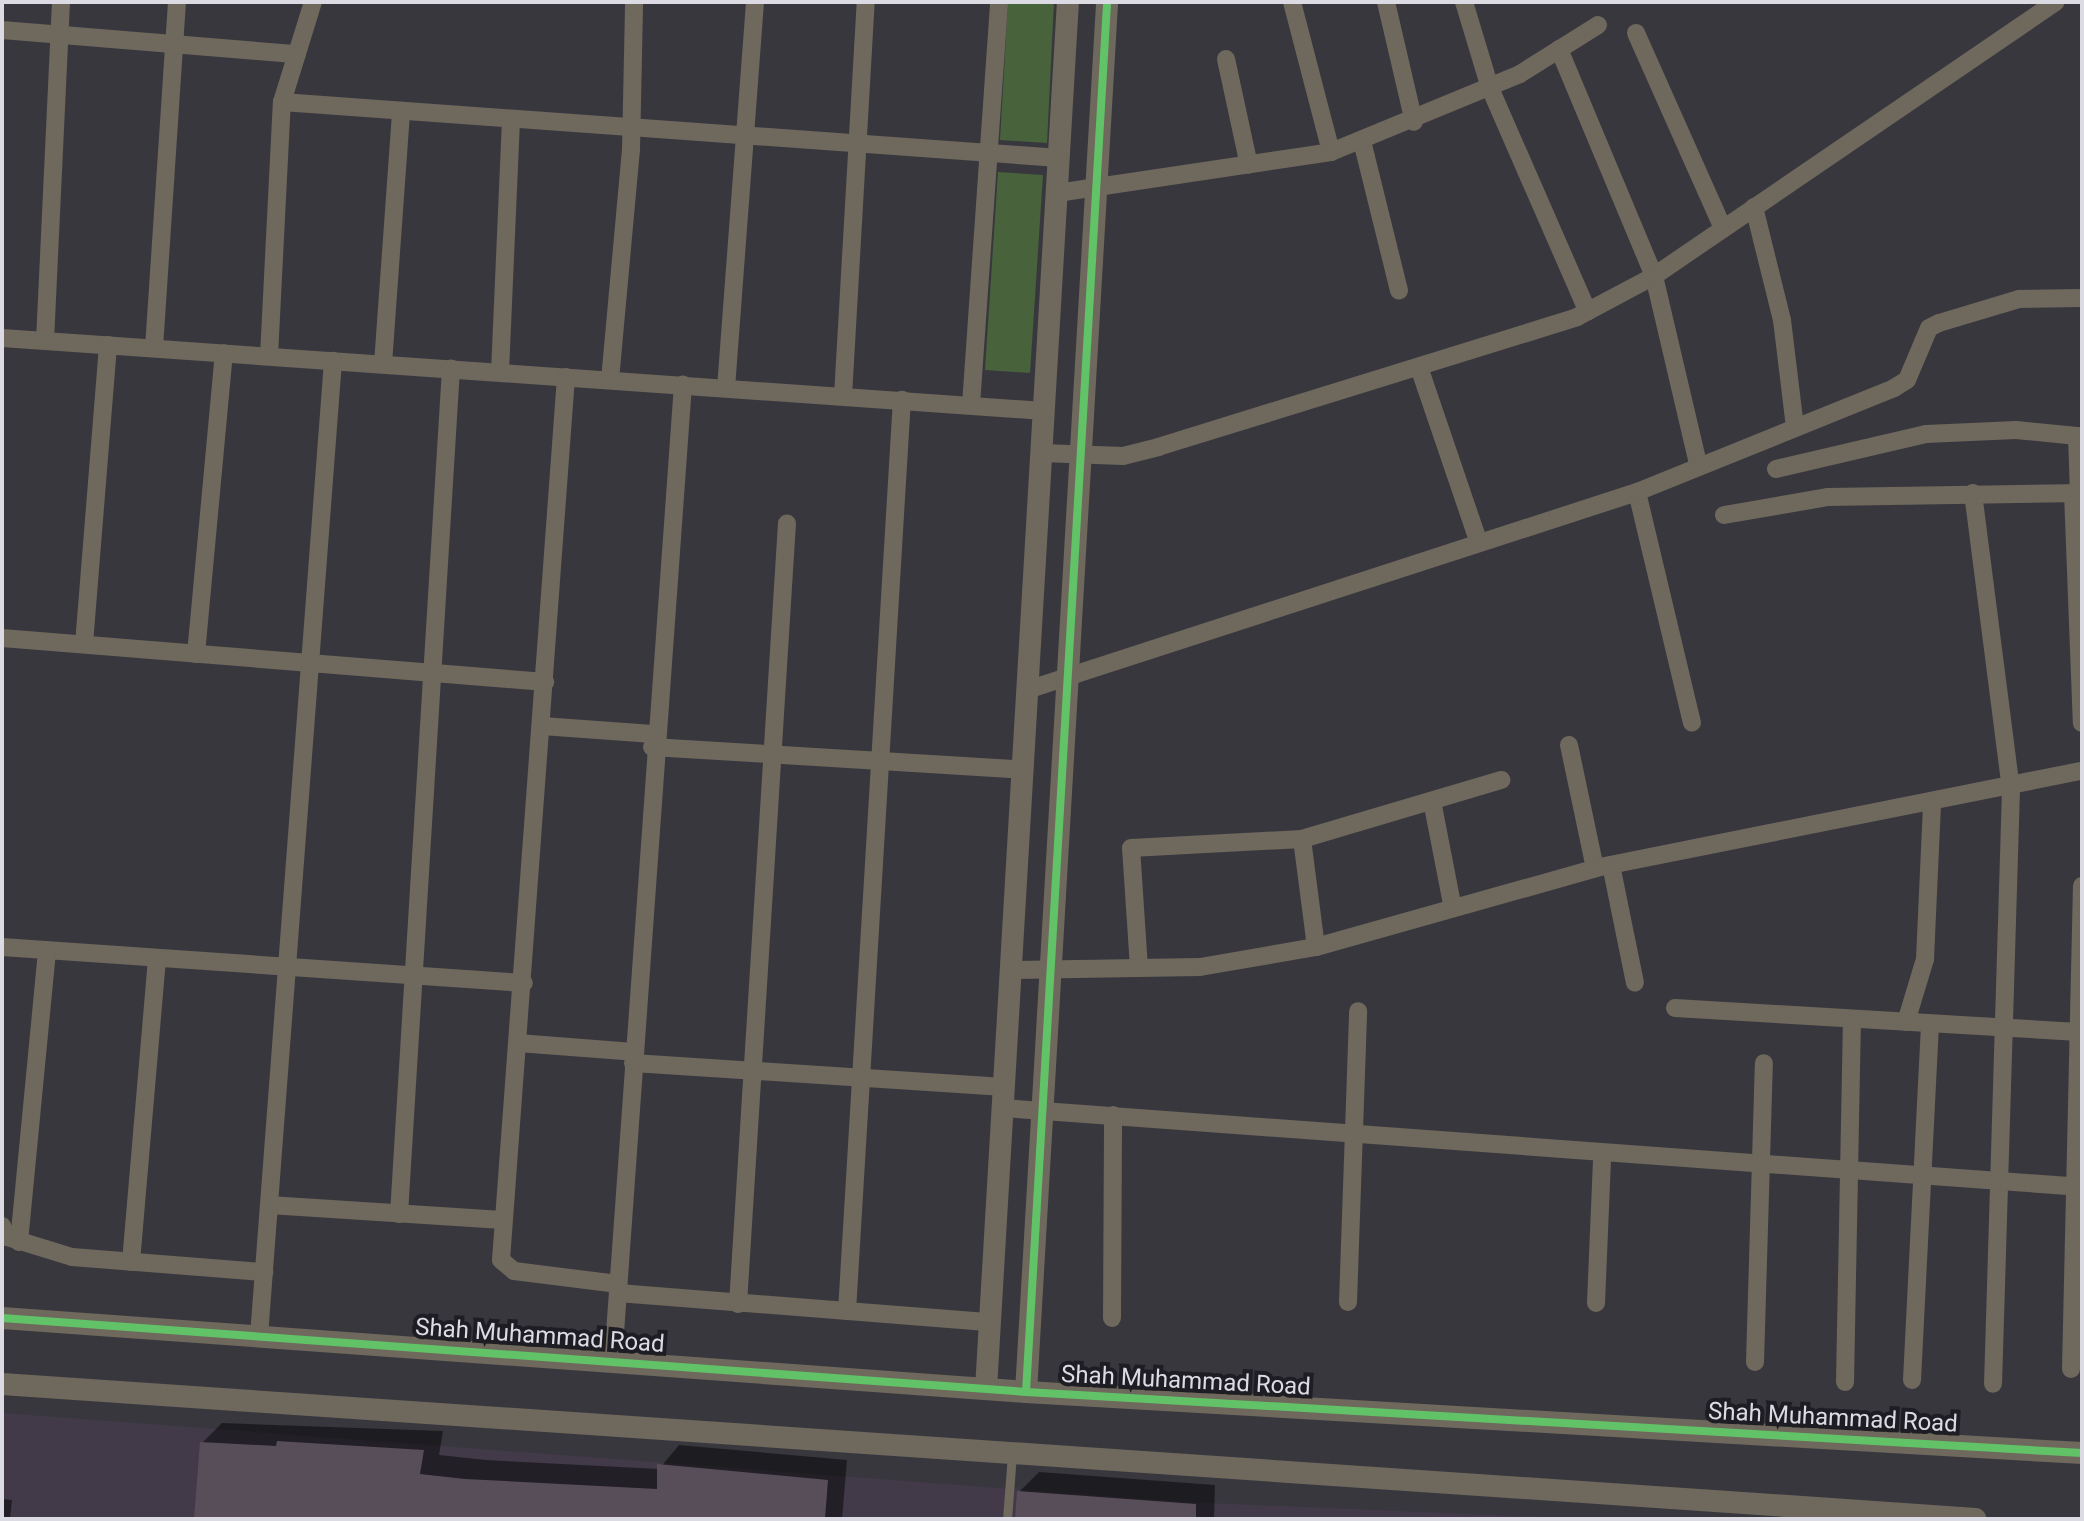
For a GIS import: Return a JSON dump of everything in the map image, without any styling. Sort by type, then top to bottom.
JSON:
[{"type":"street","points":[[45,341],[61,2]]},
{"type":"street","points":[[154,348],[177,2]]},
{"type":"street","points":[[269,356],[282,102],[313,2]]},
{"type":"street","points":[[610,380],[631,150],[627,126],[634,2]]},
{"type":"street","points":[[726,388],[755,2]]},
{"type":"street","points":[[843,396],[866,2]]},
{"type":"street","points":[[971,405],[999,2]]},
{"type":"street","points":[[986,1389],[1068,2]]},
{"type":"street","points":[[1026,1392],[1107,2]]},
{"type":"street","points":[[1292,2],[1331,152]]},
{"type":"street","points":[[1386,2],[1414,122]]},
{"type":"street","points":[[1464,2],[1490,88],[1588,312]]},
{"type":"street","points":[[1042,453],[1081,454],[1158,447],[1588,312],[1654,276],[2056,2]]},
{"type":"street","points":[[1057,193],[1096,191],[1331,152],[1414,122],[1490,88],[1598,25]]},
{"type":"street","points":[[2,30],[297,54]]},
{"type":"street","points":[[1636,33],[1723,228]]},
{"type":"street","points":[[1559,49],[1654,276],[1698,464]]},
{"type":"street","points":[[1226,59],[1249,165]]},
{"type":"street","points":[[282,102],[1059,158]]},
{"type":"street","points":[[383,364],[401,111]]},
{"type":"street","points":[[500,372],[511,119]]},
{"type":"street","points":[[1362,141],[1399,290]]},
{"type":"street","points":[[1754,207],[1782,320],[1795,427]]},
{"type":"street","points":[[1027,690],[1478,540],[1637,492],[1698,464],[1907,380],[1929,328],[1939,323],[2019,299],[2082,298]]},
{"type":"street","points":[[2,338],[1044,411]]},
{"type":"street","points":[[84,644],[108,345]]},
{"type":"street","points":[[196,654],[224,353]]},
{"type":"street","points":[[259,1336],[333,361]]},
{"type":"street","points":[[1419,367],[1478,540]]},
{"type":"street","points":[[399,1214],[451,369]]},
{"type":"street","points":[[566,377],[524,983],[501,1260],[508,1269],[738,1304],[990,1322]]},
{"type":"street","points":[[613,1361],[652,741],[683,385]]},
{"type":"street","points":[[847,1311],[902,400]]},
{"type":"street","points":[[1776,469],[1926,434],[2016,430],[2077,436],[2082,723]]},
{"type":"street","points":[[1637,492],[1692,723]]},
{"type":"street","points":[[1973,493],[2011,789],[2003,1183],[1993,1384]]},
{"type":"street","points":[[1724,515],[1828,497],[2078,493]]},
{"type":"street","points":[[738,1304],[754,1071],[770,755],[787,524]]},
{"type":"street","points":[[2,638],[545,682]]},
{"type":"street","points":[[542,726],[770,755],[1023,770]]},
{"type":"street","points":[[1569,745],[1635,983]]},
{"type":"street","points":[[1011,970],[1200,967],[1316,947],[1452,904],[1603,867],[1932,806],[2082,771]]},
{"type":"street","points":[[1139,968],[1131,848],[1302,839],[1433,806],[1501,780]]},
{"type":"street","points":[[1433,806],[1452,904]]},
{"type":"street","points":[[1906,1022],[1925,959],[1932,806]]},
{"type":"street","points":[[1302,839],[1316,947]]},
{"type":"street","points":[[2071,1369],[2078,1187],[2082,886]]},
{"type":"street","points":[[2,947],[524,983]]},
{"type":"street","points":[[19,1242],[47,950]]},
{"type":"street","points":[[131,1262],[157,958]]},
{"type":"street","points":[[1675,1008],[2081,1032]]},
{"type":"street","points":[[1348,1302],[1358,1011]]},
{"type":"street","points":[[1845,1382],[1852,1019]]},
{"type":"street","points":[[1912,1380],[1930,1023]]},
{"type":"street","points":[[518,1043],[754,1071],[860,1078],[1003,1098],[1042,1111],[1356,1133],[1602,1157],[2078,1187]]},
{"type":"street","points":[[1755,1362],[1764,1063]]},
{"type":"street","points":[[1112,1318],[1113,1115]]},
{"type":"street","points":[[1596,1303],[1602,1157]]},
{"type":"street","points":[[269,1205],[503,1220]]},
{"type":"street","points":[[2,1226],[19,1242],[72,1257],[264,1272]]},
{"type":"street","name":"Shah Muhammad Road","points":[[2,1318],[1026,1392],[2082,1453]]},
{"type":"street","points":[[2,1384],[1012,1450],[1975,1519]]},
{"type":"lane","points":[[1007,1519],[1012,1450]]},
{"type":"shaded area","points":[[2,1413],[1185,1502],[1588,1519],[2,1519]]},
{"type":"green space","points":[[1008,2],[1054,2],[1047,143],[1000,140]]},
{"type":"green space","points":[[998,172],[1043,175],[1030,373],[985,370]]},
{"type":"building","points":[[277,1441],[424,1450],[420,1474],[465,1479],[657,1489],[657,1464],[828,1480],[825,1519],[194,1519],[200,1442],[276,1446]]},
{"type":"building","points":[[1017,1491],[1196,1504],[1196,1519],[1015,1519]]},
{"type":"cycle path","points":[[1026,1392],[1107,2]]},
{"type":"cycle path","points":[[2,1318],[1026,1392],[2082,1453]]}]
